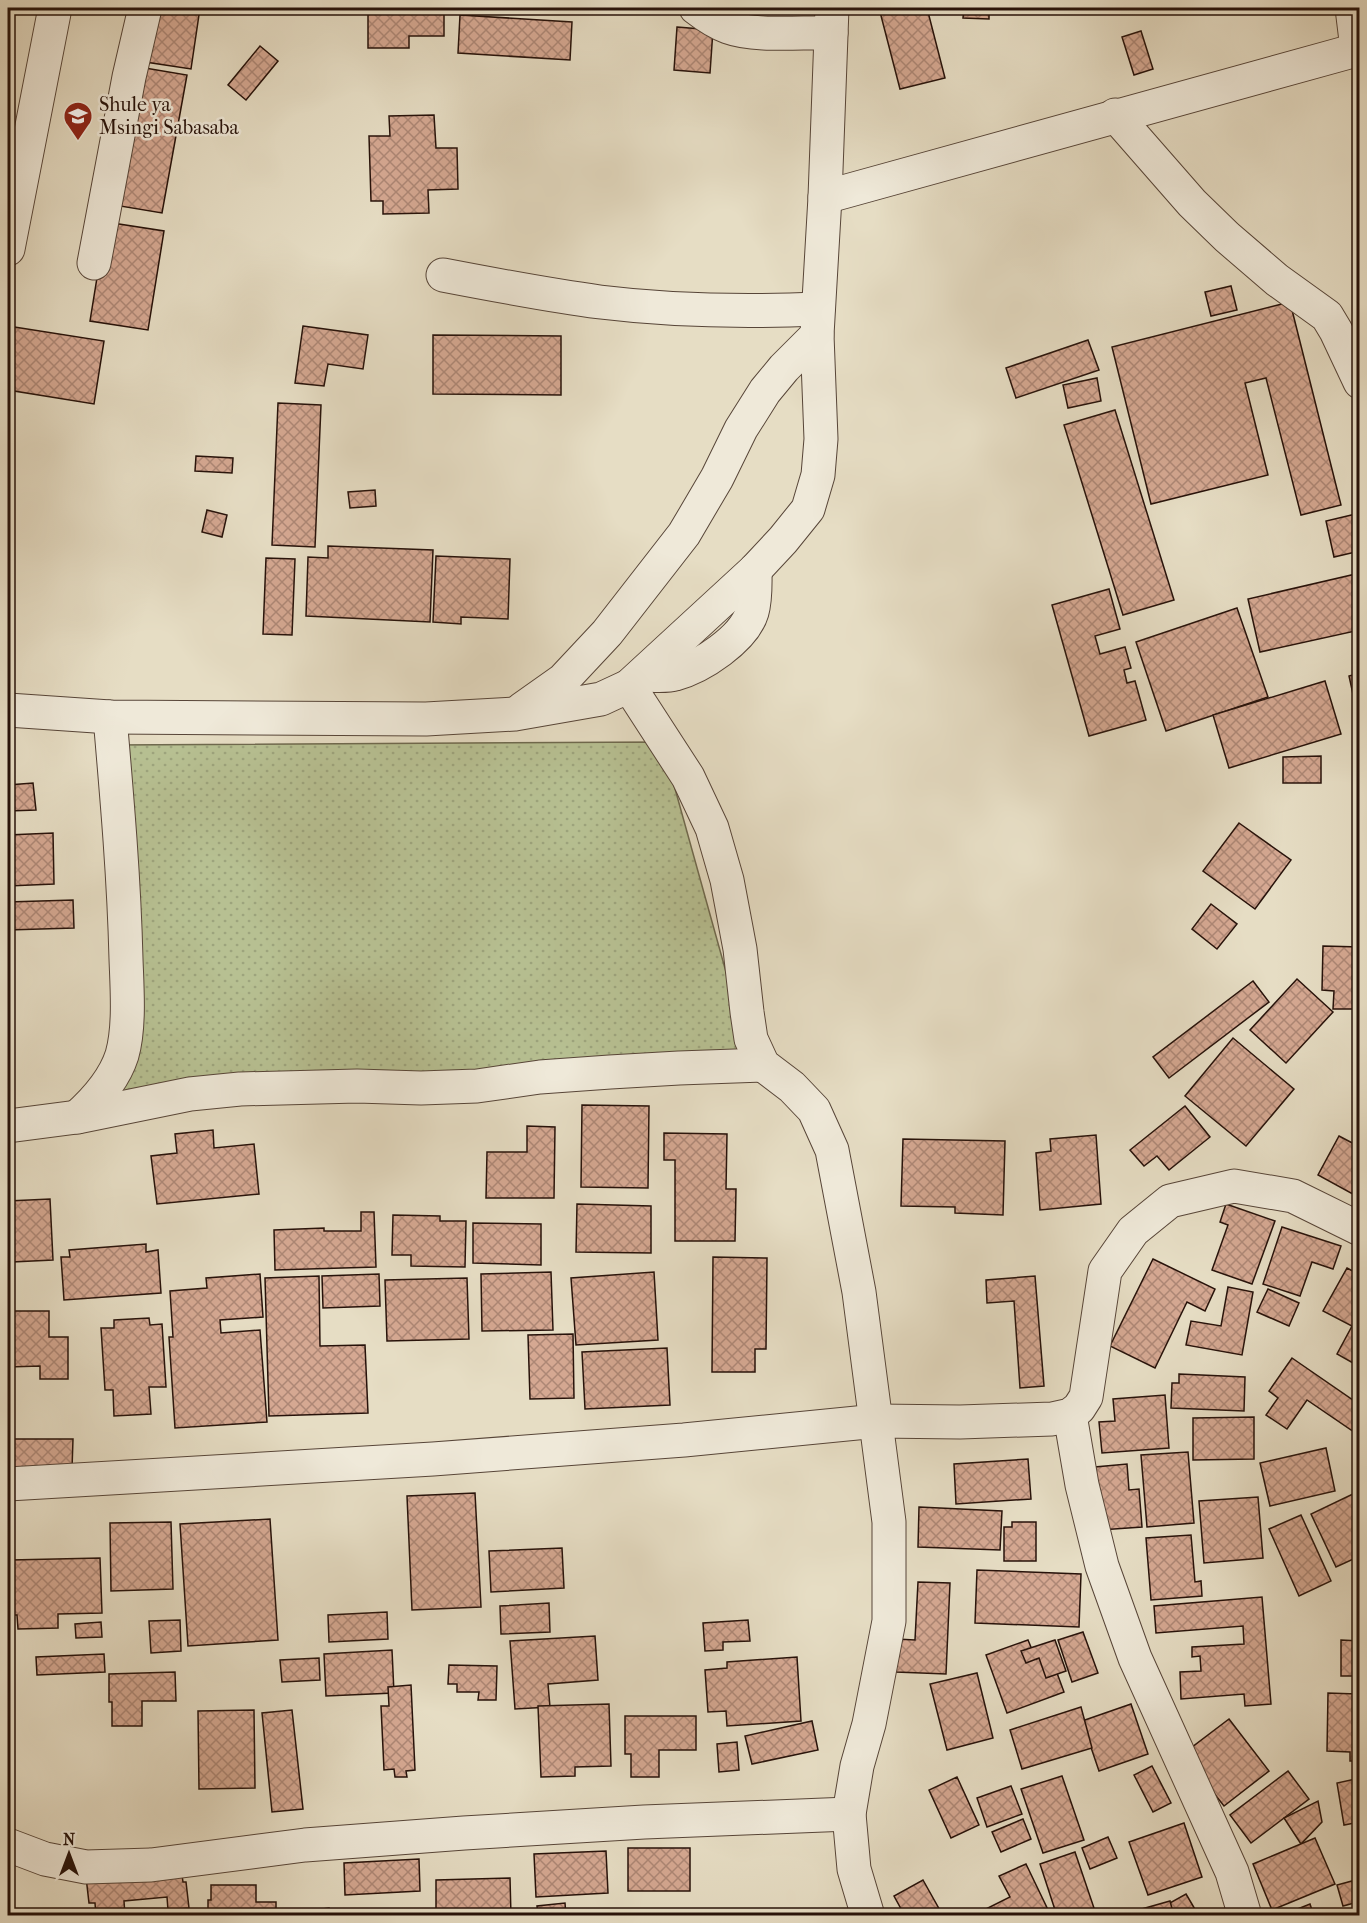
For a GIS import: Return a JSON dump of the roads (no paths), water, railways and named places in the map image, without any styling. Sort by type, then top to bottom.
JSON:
[{"type":"street","points":[[8,249],[55,8]]},
{"type":"street","points":[[94,263],[129,77],[145,8]]},
{"type":"street","points":[[8,710],[110,717],[426,719],[515,714],[600,699],[636,681],[755,570],[808,509],[818,476],[821,439],[818,322],[832,20],[760,32],[737,30],[722,24],[696,8]]},
{"type":"street","points":[[825,197],[1358,49],[1352,8]]},
{"type":"street","points":[[1115,115],[1192,202],[1227,237],[1277,280],[1327,316],[1359,382]]},
{"type":"street","points":[[443,275],[525,291],[601,302],[761,312],[818,322]]},
{"type":"street","points":[[515,714],[563,680],[607,633],[684,534],[717,478],[741,429],[765,391],[818,322]]},
{"type":"street","points":[[636,681],[688,777],[712,828],[727,880],[740,949],[751,1039],[763,1065],[792,1087],[814,1110],[832,1150],[859,1292],[889,1522],[889,1621],[869,1724],[857,1766],[849,1814],[854,1869],[868,1916]]},
{"type":"street","points":[[77,1117],[96,1100],[111,1078],[122,1055],[126,1026],[125,903],[110,717]]},
{"type":"street","points":[[8,1126],[77,1117],[190,1094],[240,1089],[477,1086],[540,1077],[763,1065]]},
{"type":"street","points":[[8,1484],[469,1456],[684,1440],[877,1421],[1052,1419],[1070,1415],[1086,1397],[1105,1271],[1133,1230],[1170,1201],[1234,1186],[1293,1196],[1359,1229]]},
{"type":"street","points":[[1070,1415],[1082,1485],[1102,1566],[1135,1658],[1232,1872],[1245,1916]]},
{"type":"street","points":[[8,1845],[45,1858],[86,1867],[152,1865],[305,1845],[441,1835],[644,1822],[849,1814]]},
{"type":"place","name":"Shule ya Msingi Sabasaba","points":[[78,142]]}]
